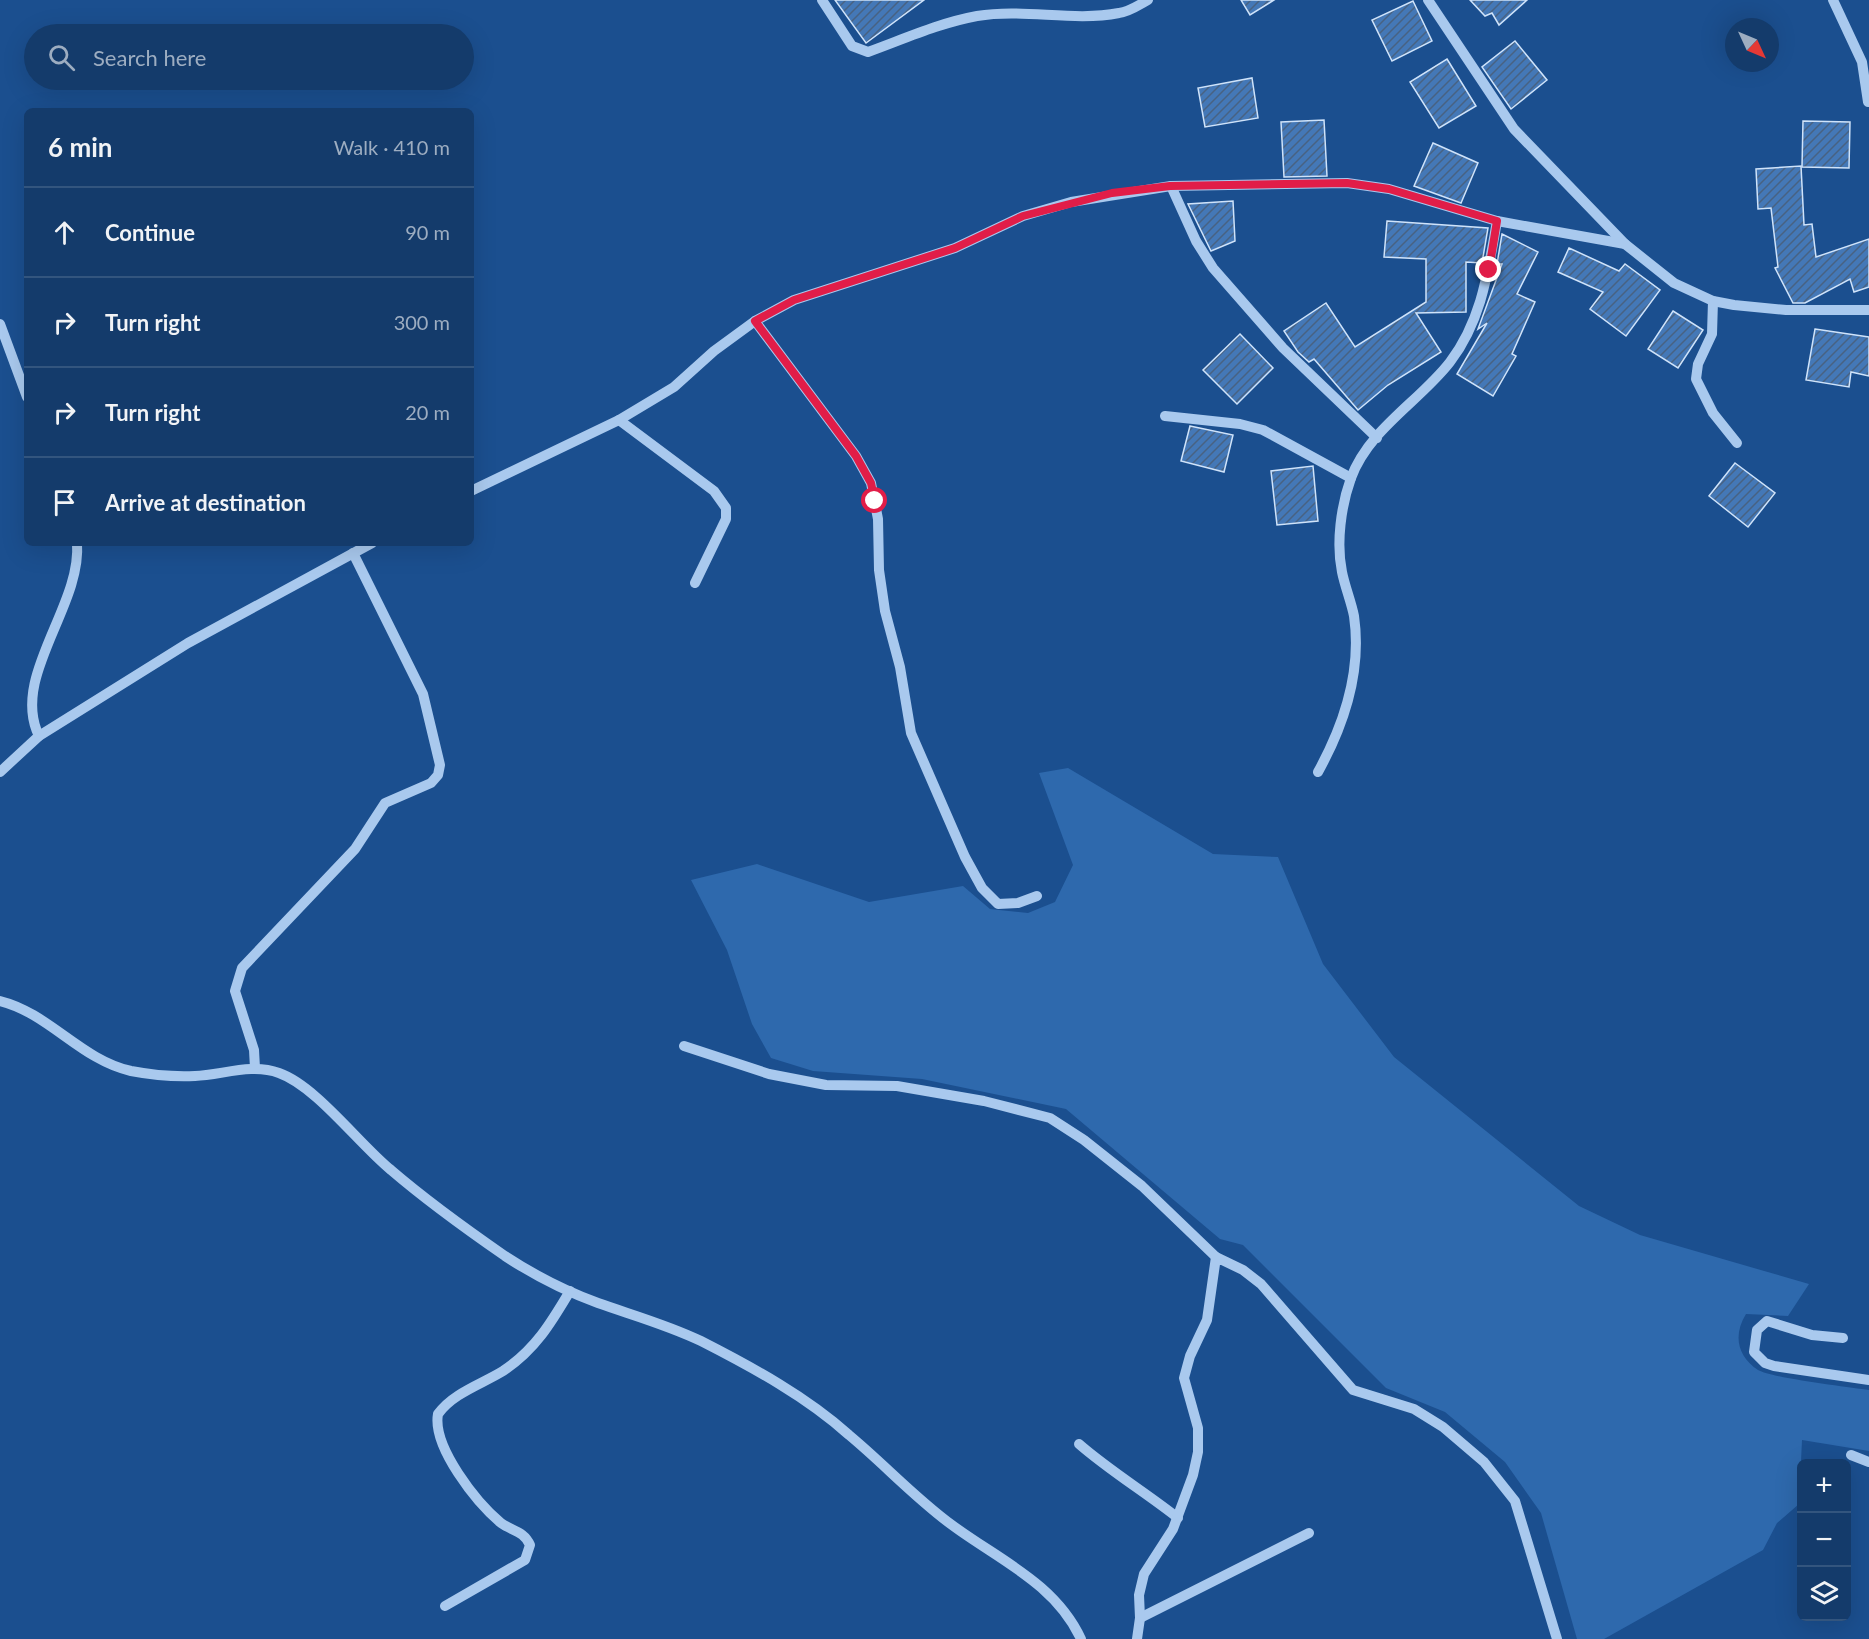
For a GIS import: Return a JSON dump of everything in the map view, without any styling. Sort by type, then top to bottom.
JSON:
[{"type":"street","points":[[822,0],[852,46],[868,52],[946,24],[978,16],[1008,13],[1100,15],[1122,13],[1144,1]]},
{"type":"street","points":[[1428,0],[1514,129],[1625,244],[1674,283],[1713,301],[1786,309],[1869,310]]},
{"type":"street","points":[[1833,0],[1862,62],[1868,102]]},
{"type":"street","points":[[474,490],[619,420],[674,387],[714,351],[755,321],[794,300],[955,248],[1023,216],[1112,193],[1170,186],[1319,183],[1367,185],[1410,195],[1497,221],[1625,244]]},
{"type":"street","points":[[1170,186],[1196,241],[1213,268],[1283,348],[1377,438]]},
{"type":"street","points":[[1318,772],[1336,738],[1352,683],[1354,616],[1341,571],[1340,548],[1343,509],[1351,478],[1377,438],[1449,363],[1468,333],[1480,307],[1486,285],[1497,221]]},
{"type":"street","points":[[1713,301],[1712,334],[1698,364],[1696,379],[1713,413],[1737,443]]},
{"type":"street","points":[[755,321],[856,456],[871,483],[878,519],[879,570],[885,611],[900,667],[911,734],[965,857],[982,888],[998,904],[1018,903],[1037,896]]},
{"type":"street","points":[[0,324],[24,389]]},
{"type":"street","points":[[1165,416],[1240,424],[1263,430],[1351,478]]},
{"type":"street","points":[[619,420],[714,491],[726,508],[726,519],[695,583]]},
{"type":"street","points":[[39,736],[32,722],[32,696],[69,593],[78,560],[77,546]]},
{"type":"street","points":[[0,772],[39,736],[188,644],[366,546]]},
{"type":"street","points":[[255,1068],[254,1050],[235,991],[242,968],[355,849],[385,803],[431,783],[438,776],[440,765],[423,694],[353,553]]},
{"type":"street","points":[[0,1000],[30,1011],[84,1049],[127,1070],[163,1076],[195,1076],[255,1068],[278,1072],[295,1081],[428,1201],[507,1257],[539,1277],[570,1291],[699,1340],[789,1392],[847,1432],[908,1490],[952,1525],[1048,1592],[1073,1622],[1081,1639]]},
{"type":"street","points":[[684,1046],[769,1074],[826,1085],[897,1086],[993,1103],[1050,1118],[1084,1140],[1142,1186],[1202,1246],[1216,1257],[1243,1270],[1261,1284],[1353,1390],[1414,1409],[1443,1427],[1484,1462],[1515,1501],[1557,1639]]},
{"type":"street","points":[[1137,1639],[1140,1618],[1139,1595],[1144,1574],[1178,1518],[1193,1475],[1199,1439],[1184,1378],[1190,1356],[1207,1320],[1216,1257]]},
{"type":"street","points":[[445,1606],[525,1560],[530,1545],[520,1533],[504,1526],[486,1510],[470,1491],[438,1434],[438,1414],[461,1394],[502,1371],[526,1353],[551,1325],[570,1291]]},
{"type":"street","points":[[1843,1338],[1812,1335],[1767,1321],[1757,1330],[1754,1352],[1765,1363],[1774,1366],[1869,1380]]},
{"type":"street","points":[[1079,1444],[1110,1471],[1148,1494],[1178,1518]]},
{"type":"street","points":[[1851,1455],[1869,1462]]},
{"type":"street","points":[[1140,1618],[1309,1533]]},
{"type":"shaded area","points":[[1068,768],[1213,854],[1278,857],[1323,964],[1394,1057],[1579,1206],[1640,1235],[1809,1284],[1788,1316],[1746,1314],[1739,1330],[1739,1345],[1745,1358],[1758,1370],[1766,1373],[1869,1390],[1869,1451],[1802,1440],[1801,1459],[1797,1459],[1797,1506],[1777,1523],[1763,1550],[1604,1639],[1577,1639],[1541,1513],[1505,1462],[1445,1412],[1386,1388],[1243,1245],[1220,1239],[1066,1109],[922,1079],[813,1071],[771,1058],[752,1024],[727,950],[691,880],[757,864],[869,902],[963,886],[990,909],[1028,913],[1055,902],[1073,865],[1039,773]]},
{"type":"building","points":[[835,0],[924,0],[866,43]]},
{"type":"building","points":[[1241,0],[1274,0],[1250,15]]},
{"type":"building","points":[[1470,0],[1527,0],[1499,25],[1492,13],[1485,16]]},
{"type":"building","points":[[1413,1],[1432,41],[1392,61],[1372,20]]},
{"type":"building","points":[[1515,41],[1547,80],[1511,109],[1482,67]]},
{"type":"building","points":[[1447,59],[1476,106],[1439,128],[1410,82]]},
{"type":"building","points":[[1252,78],[1258,118],[1205,127],[1198,88]]},
{"type":"building","points":[[1324,120],[1327,176],[1284,177],[1281,122]]},
{"type":"building","points":[[1803,121],[1850,122],[1849,168],[1802,167]]},
{"type":"building","points":[[1433,143],[1478,163],[1461,203],[1414,186]]},
{"type":"building","points":[[1801,166],[1804,225],[1812,224],[1816,257],[1869,239],[1869,287],[1854,292],[1850,279],[1805,303],[1793,303],[1775,268],[1778,267],[1771,208],[1758,209],[1756,169]]},
{"type":"building","points":[[1233,201],[1235,241],[1211,251],[1188,204]]},
{"type":"building","points":[[1387,221],[1488,228],[1482,263],[1466,262],[1466,312],[1416,313],[1441,352],[1388,385],[1358,410],[1314,359],[1309,362],[1298,352],[1284,331],[1326,303],[1355,347],[1426,302],[1426,259],[1384,257]]},
{"type":"building","points":[[1502,234],[1538,252],[1517,294],[1535,302],[1512,354],[1516,356],[1493,396],[1457,374],[1487,323],[1478,329],[1502,264],[1497,264]]},
{"type":"building","points":[[1569,248],[1619,271],[1625,264],[1660,290],[1626,336],[1590,309],[1603,292],[1558,272]]},
{"type":"building","points":[[1673,311],[1703,330],[1678,368],[1648,349]]},
{"type":"building","points":[[1815,329],[1869,337],[1869,376],[1851,372],[1849,387],[1806,380]]},
{"type":"building","points":[[1240,334],[1273,368],[1237,404],[1203,370]]},
{"type":"building","points":[[1190,426],[1233,435],[1224,472],[1181,461]]},
{"type":"building","points":[[1735,463],[1775,493],[1748,527],[1709,496]]},
{"type":"building","points":[[1313,466],[1318,521],[1277,525],[1271,471]]},
{"type":"route","points":[[875,501],[871,483],[856,456],[755,321],[794,300],[955,248],[1023,216],[1112,193],[1170,186],[1347,183],[1389,189],[1497,221],[1489,270]]}]
